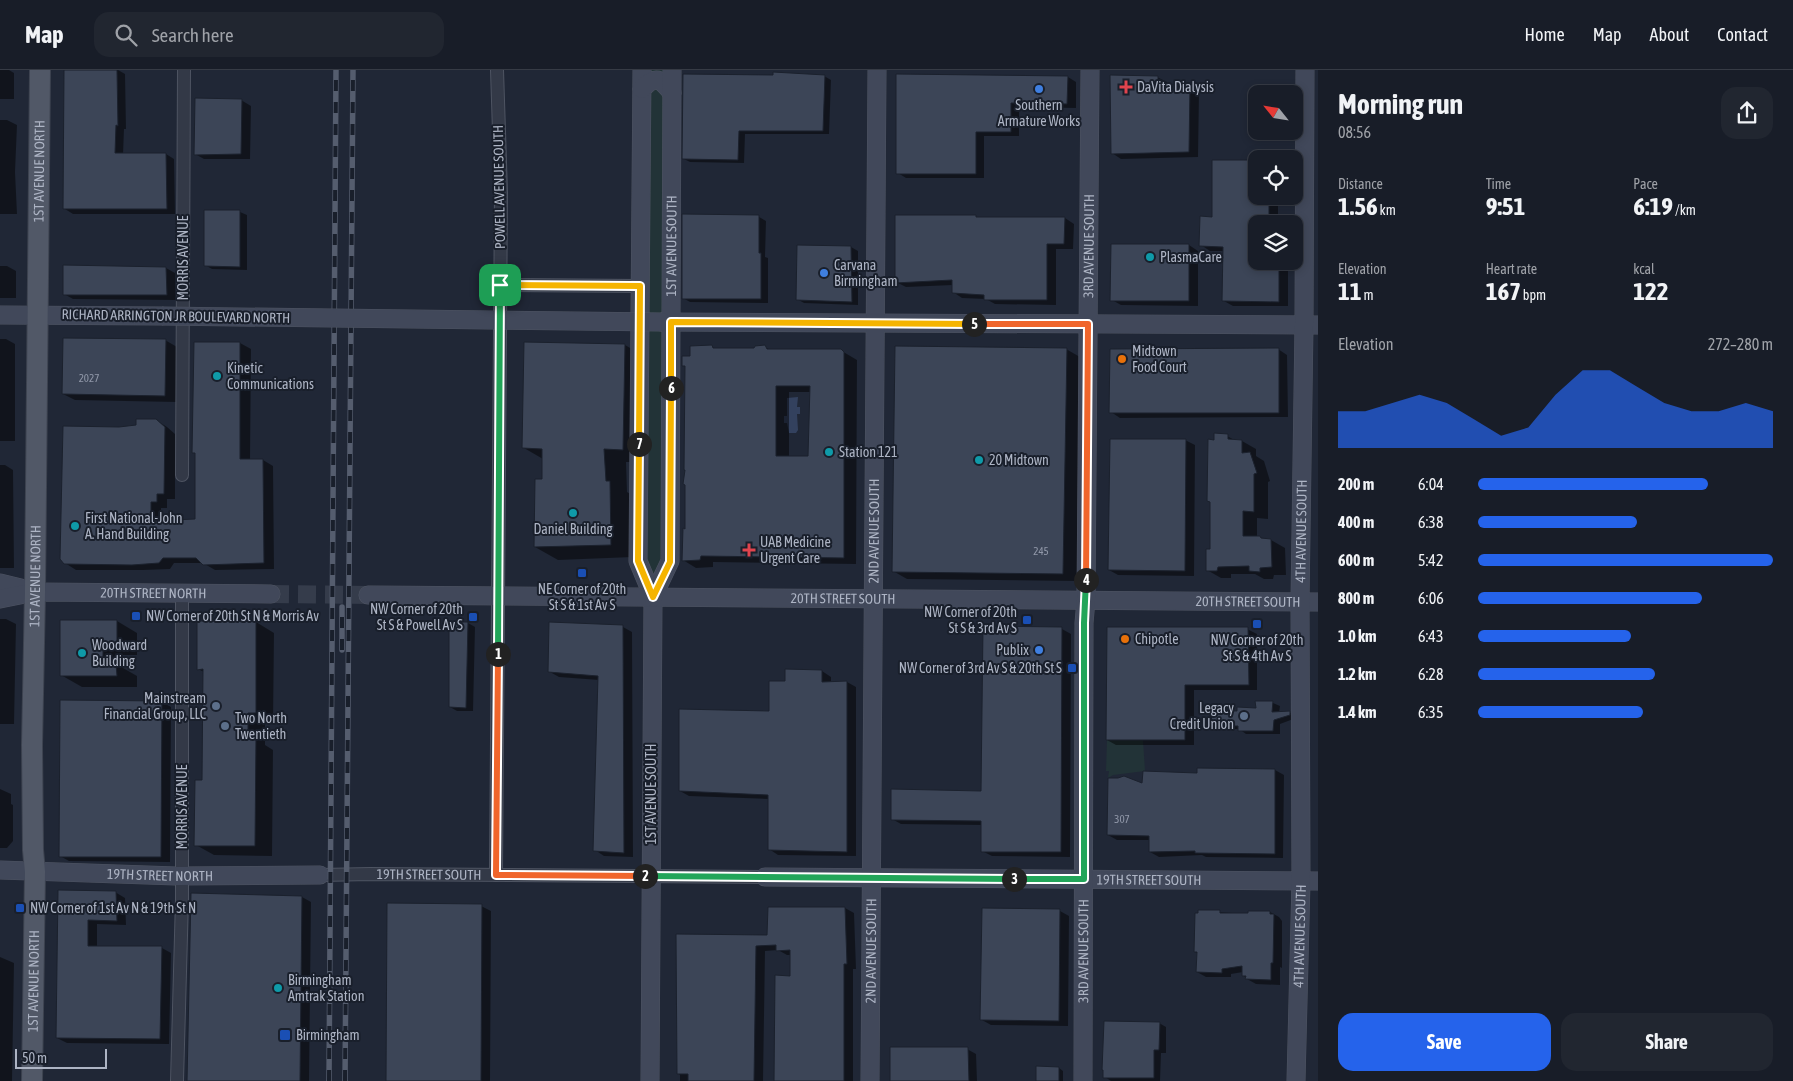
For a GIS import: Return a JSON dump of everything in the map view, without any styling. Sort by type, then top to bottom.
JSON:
[{"type":"main road","name":"1ST AVENUE NORTH","points":[[32,1081],[35,872],[32,745],[40,70]]},
{"type":"street","name":"MORRIS AVENUE","points":[[182,475],[184,70]]},
{"type":"street","name":"POWELL AVENUE SOUTH","points":[[496,875],[501,193],[497,70]]},
{"type":"street","name":"1ST AVENUE SOUTH","points":[[642,70],[638,561],[653,597],[650,1081]]},
{"type":"street","name":"1ST AVENUE SOUTH","points":[[653,597],[670,562],[666,322],[672,70]]},
{"type":"street","name":"2ND AVENUE SOUTH","points":[[870,1081],[878,70]]},
{"type":"street","name":"3RD AVENUE SOUTH","points":[[1082,1081],[1084,623],[1086,600],[1090,70]]},
{"type":"street","name":"4TH AVENUE SOUTH","points":[[1296,1081],[1310,881],[1300,602],[1311,325],[1305,70]]},
{"type":"street","points":[[642,89],[649,81],[655,79],[662,82],[672,93]]},
{"type":"street","points":[[500,285],[640,286]]},
{"type":"street","name":"RICHARD ARRINGTON JR BOULEVARD NORTH","points":[[0,315],[876,324],[1311,325]]},
{"type":"street","name":"20TH STREET NORTH","points":[[0,583],[35,592]]},
{"type":"street","name":"20TH STREET NORTH","points":[[0,600],[35,592],[271,594]]},
{"type":"street","name":"MORRIS AVENUE","points":[[177,1081],[182,876],[182,593]]},
{"type":"street","name":"20TH STREET SOUTH","points":[[368,595],[1318,602]]},
{"type":"street","name":"19TH STREET NORTH","points":[[0,870],[182,876],[320,875]]},
{"type":"street","name":"19TH STREET SOUTH","points":[[320,875],[1310,881]]},
{"type":"shaded area","points":[[648,70],[664,70],[661,560],[653,575],[644,561]]},
{"type":"shaded area","points":[[1107,740],[1143,740],[1145,771],[1113,775],[1108,778],[1109,771],[1106,771]]},
{"type":"water","points":[[798,397],[797,407],[800,407],[800,414],[797,414],[798,430],[796,433],[789,433],[787,423],[784,423],[784,416],[787,416],[787,398]]},
{"type":"building","points":[[64,70],[117,70],[118,126],[116,125],[115,153],[166,153],[167,209],[63,209]]},
{"type":"building","points":[[773,72],[825,75],[823,131],[739,131],[738,160],[682,159],[683,74],[773,75]]},
{"type":"building","points":[[896,74],[1068,76],[1067,104],[1011,103],[1011,132],[976,132],[976,174],[896,174]]},
{"type":"building","points":[[1110,75],[1158,76],[1158,85],[1190,85],[1189,152],[1111,154]]},
{"type":"building","points":[[195,98],[242,99],[241,154],[194,155]]},
{"type":"building","points":[[1212,160],[1248,160],[1248,205],[1269,205],[1269,215],[1248,215],[1248,270],[1279,270],[1279,302],[1222,301],[1223,247],[1199,246],[1200,216],[1212,217]]},
{"type":"building","points":[[204,210],[240,210],[240,267],[204,266]]},
{"type":"building","points":[[682,214],[759,215],[761,299],[682,299]]},
{"type":"building","points":[[895,215],[1065,217],[1064,244],[1047,244],[1047,300],[984,300],[984,295],[952,293],[952,280],[895,283]]},
{"type":"building","points":[[1111,244],[1189,244],[1189,301],[1110,301]]},
{"type":"building","name":"Carvana Birmingham","points":[[797,245],[851,246],[852,302],[796,300]]},
{"type":"building","points":[[63,265],[166,267],[167,295],[63,295]]},
{"type":"building","points":[[63,338],[166,339],[165,396],[62,394]]},
{"type":"building","points":[[194,342],[240,342],[240,459],[263,459],[264,563],[203,565],[196,558],[163,558],[159,563],[132,565],[64,564],[60,559],[63,426],[119,427],[136,425],[136,419],[156,419],[165,427],[164,494],[157,494],[157,502],[151,502],[151,521],[195,519],[195,453],[192,453]]},
{"type":"building","points":[[524,342],[625,344],[623,450],[604,449],[606,481],[610,481],[611,545],[534,547],[535,479],[542,479],[542,449],[522,448]]},
{"type":"building","name":"Station 121","points":[[712,345],[713,348],[754,348],[755,346],[765,345],[767,349],[841,349],[844,352],[844,558],[701,556],[700,560],[682,561],[683,528],[685,529],[685,485],[683,484],[685,470],[685,366],[682,366],[682,356],[690,356],[690,346]],"holes":[[[776,386],[810,386],[808,456],[776,456]]]},
{"type":"building","name":"20 Midtown","points":[[895,346],[1067,348],[1063,574],[892,572]]},
{"type":"building","points":[[1279,348],[1279,413],[1109,413],[1110,349]]},
{"type":"building","points":[[1214,433],[1228,434],[1228,439],[1242,440],[1242,453],[1250,452],[1257,473],[1254,474],[1254,512],[1243,511],[1243,536],[1260,536],[1261,538],[1271,539],[1272,567],[1260,568],[1260,572],[1249,571],[1249,566],[1218,567],[1217,571],[1206,571],[1206,549],[1210,549],[1210,502],[1207,501],[1208,439],[1214,440]]},
{"type":"building","points":[[1110,439],[1186,439],[1185,571],[1108,570]]},
{"type":"building","name":"Woodward Building","points":[[60,620],[117,620],[117,644],[103,643],[103,663],[116,663],[117,676],[60,676]]},
{"type":"building","points":[[197,621],[256,621],[256,713],[248,713],[248,738],[256,738],[255,846],[194,846],[195,780],[202,780],[203,669],[197,670]]},
{"type":"building","points":[[449,622],[468,622],[466,708],[449,707]]},
{"type":"building","points":[[549,622],[623,625],[624,853],[593,851],[598,676],[548,672]]},
{"type":"building","points":[[983,626],[1062,627],[1061,852],[981,852],[981,821],[891,820],[891,789],[981,791]]},
{"type":"building","points":[[1107,627],[1248,627],[1249,685],[1185,685],[1185,740],[1106,740]]},
{"type":"building","points":[[785,669],[822,670],[822,682],[847,681],[847,852],[768,850],[768,795],[679,791],[679,709],[769,711],[769,681],[785,681]]},
{"type":"building","points":[[60,700],[162,701],[161,857],[59,857]]},
{"type":"building","name":"Legacy Credit Union","points":[[1255,701],[1273,701],[1272,712],[1290,711],[1290,715],[1274,720],[1273,731],[1238,731],[1238,726],[1211,726],[1212,710],[1237,711],[1237,707],[1256,708]]},
{"type":"building","points":[[1197,768],[1275,769],[1275,854],[1195,853],[1195,851],[1149,852],[1149,836],[1107,835],[1108,778],[1124,776],[1142,783],[1143,771],[1197,773]]},
{"type":"building","points":[[58,890],[116,891],[117,921],[88,920],[88,946],[162,946],[160,1039],[56,1038]]},
{"type":"building","points":[[191,893],[302,896],[300,1081],[187,1081]]},
{"type":"building","points":[[387,903],[482,904],[481,1081],[386,1081]]},
{"type":"building","points":[[768,907],[845,907],[847,964],[844,964],[844,1081],[774,1081],[775,975],[790,976],[790,950],[776,951],[776,945],[756,946],[754,1081],[688,1081],[688,1074],[677,1074],[676,934],[767,935]]},
{"type":"building","points":[[982,908],[1060,909],[1059,1021],[980,1020]]},
{"type":"building","points":[[1198,910],[1220,910],[1220,913],[1270,911],[1270,914],[1274,914],[1271,980],[1245,979],[1246,976],[1242,976],[1242,966],[1222,969],[1222,973],[1196,972],[1197,952],[1194,952],[1195,913],[1198,913]]},
{"type":"building","points":[[1104,1021],[1160,1022],[1159,1050],[1154,1050],[1154,1078],[1103,1078]]},
{"type":"building","points":[[890,1047],[968,1047],[969,1081],[890,1081]]},
{"type":"building","points":[[1036,1066],[1059,1067],[1059,1081],[1036,1081]]},
{"type":"tunnel","points":[[271,594],[368,595]]},
{"type":"railway","points":[[329,1081],[336,70]]},
{"type":"railway","points":[[345,1081],[353,70]]},
{"type":"railway","points":[[342,607],[342,650]]},
{"type":"place","name":"DaVita Dialysis","points":[[1126,87]]},
{"type":"place","name":"Southern Armature Works","points":[[1039,89]]},
{"type":"place","name":"PlasmaCare","points":[[1150,257]]},
{"type":"place","name":"Carvana Birmingham","points":[[824,273]]},
{"type":"place","name":"Midtown Food Court","points":[[1122,359]]},
{"type":"place","name":"Kinetic Communications","points":[[217,376]]},
{"type":"place","name":"Station 121","points":[[829,452]]},
{"type":"place","name":"20 Midtown","points":[[979,460]]},
{"type":"place","name":"Daniel Building","points":[[573,513]]},
{"type":"place","name":"First National-John A. Hand Building","points":[[75,526]]},
{"type":"place","name":"UAB Medicine Urgent Care","points":[[749,550]]},
{"type":"place","name":"NE Corner of 20th St S & 1st Av S","points":[[582,573]]},
{"type":"place","name":"NW Corner of 20th St N & Morris Av","points":[[136,616]]},
{"type":"place","name":"NW Corner of 20th St S & Powell Av S","points":[[473,617]]},
{"type":"place","name":"NW Corner of 20th St S & 3rd Av S","points":[[1027,620]]},
{"type":"place","name":"NW Corner of 20th St S & 4th Av S","points":[[1257,624]]},
{"type":"place","name":"Chipotle","points":[[1125,639]]},
{"type":"place","name":"Publix","points":[[1039,650]]},
{"type":"place","name":"Woodward Building","points":[[82,653]]},
{"type":"place","name":"NW Corner of 3rd Av S & 20th St S","points":[[1072,668]]},
{"type":"place","name":"Mainstream Financial Group, LLC","points":[[216,706]]},
{"type":"place","name":"Legacy Credit Union","points":[[1244,716]]},
{"type":"place","name":"Two North Twentieth","points":[[225,726]]},
{"type":"place","name":"NW Corner of 1st Av N & 19th St N","points":[[20,908]]},
{"type":"place","name":"Birmingham Amtrak Station","points":[[278,988]]},
{"type":"place","name":"Birmingham","points":[[285,1035]]},
{"type":"route","points":[[500,285],[640,286],[638,561],[653,597],[670,562],[671,322],[1088,324],[1086,600],[1084,623],[1084,879],[496,875],[500,285]]}]
